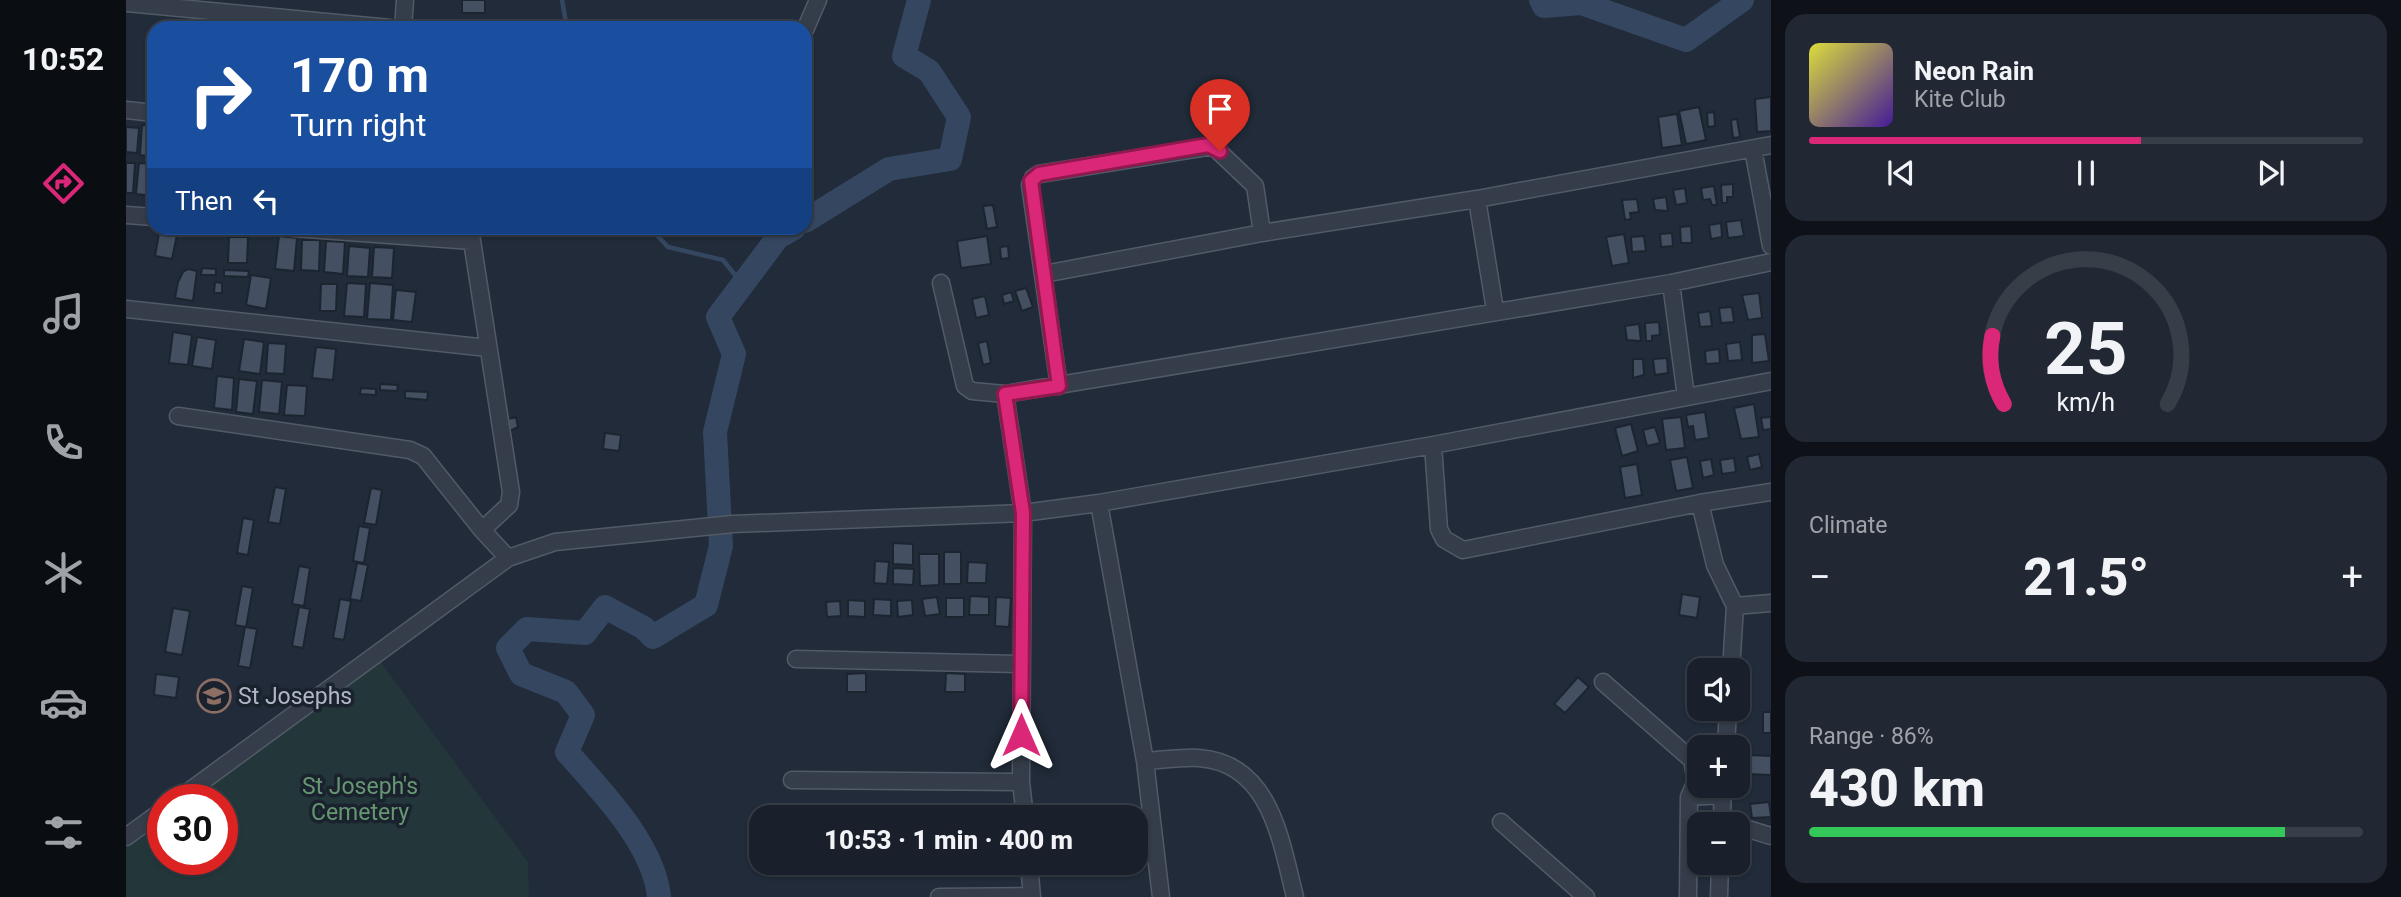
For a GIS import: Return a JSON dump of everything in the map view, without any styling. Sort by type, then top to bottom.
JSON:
[{"type":"street","points":[[404,21],[405,0]]},
{"type":"street","points":[[809,21],[818,0]]},
{"type":"street","points":[[126,3],[284,8],[353,21]]},
{"type":"street","points":[[126,110],[147,112]]},
{"type":"street","points":[[1044,274],[1262,233],[1477,199],[1771,145]]},
{"type":"street","points":[[1059,386],[1030,185],[1039,174],[1213,146],[1255,186],[1262,233]]},
{"type":"street","points":[[1753,149],[1771,246]]},
{"type":"street","points":[[1477,199],[1495,310]]},
{"type":"street","points":[[126,215],[147,216]]},
{"type":"street","points":[[471,235],[511,492],[509,505],[482,530]]},
{"type":"street","points":[[941,283],[965,386],[972,391],[1005,394],[1495,310],[1671,283],[1771,262]]},
{"type":"street","points":[[1671,283],[1686,397]]},
{"type":"street","points":[[126,309],[488,348]]},
{"type":"street","points":[[199,784],[508,558],[555,542],[733,524],[1023,513],[1099,503],[1433,445],[1771,381]]},
{"type":"street","points":[[1005,394],[1023,513],[1021,782],[1024,805]]},
{"type":"street","points":[[178,416],[410,450],[424,456],[482,530],[508,558]]},
{"type":"street","points":[[1433,445],[1439,529],[1444,539],[1463,550],[1700,503],[1771,492]]},
{"type":"street","points":[[1099,503],[1145,761],[1161,897]]},
{"type":"street","points":[[1700,503],[1715,565],[1735,606],[1732,658]]},
{"type":"street","points":[[1735,606],[1771,603]]},
{"type":"street","points":[[796,659],[1021,664]]},
{"type":"street","points":[[1603,682],[1687,756]]},
{"type":"street","points":[[1145,761],[1201,758],[1238,769],[1256,787],[1273,814],[1295,897]]},
{"type":"street","points":[[792,780],[1021,782]]},
{"type":"street","points":[[1688,897],[1689,798]]},
{"type":"street","points":[[126,837],[147,822]]},
{"type":"street","points":[[1501,822],[1586,897]]},
{"type":"street","points":[[1750,830],[1771,836]]},
{"type":"street","points":[[939,897],[1032,897],[1030,875]]},
{"type":"street","points":[[1720,875],[1720,897]]},
{"type":"green space","name":"St Joseph's Cemetery","points":[[380,661],[528,862],[529,897],[126,897],[126,848],[147,833],[147,875],[238,875],[238,784],[213,784]]},
{"type":"building","points":[[462,0],[485,0],[485,13],[462,13]]},
{"type":"building","points":[[1771,97],[1771,131],[1757,132],[1755,99]]},
{"type":"building","points":[[1699,107],[1706,140],[1686,144],[1679,111]]},
{"type":"building","points":[[1714,112],[1715,126],[1708,127],[1707,113]]},
{"type":"building","points":[[1677,114],[1682,145],[1662,148],[1658,117]]},
{"type":"building","points":[[1737,119],[1740,137],[1733,138],[1731,120]]},
{"type":"building","points":[[142,125],[147,125],[147,156],[140,155]]},
{"type":"building","points":[[126,127],[139,128],[137,153],[126,152]]},
{"type":"building","points":[[126,163],[135,163],[133,193],[126,193]]},
{"type":"building","points":[[139,163],[147,164],[147,195],[136,194]]},
{"type":"building","points":[[1733,184],[1733,197],[1727,197],[1727,203],[1722,203],[1721,185]]},
{"type":"building","points":[[1714,186],[1717,205],[1712,205],[1710,199],[1703,200],[1701,188]]},
{"type":"building","points":[[1685,188],[1687,203],[1676,205],[1673,190]]},
{"type":"building","points":[[1666,197],[1668,211],[1655,210],[1653,199]]},
{"type":"building","points":[[1637,199],[1639,212],[1630,213],[1631,219],[1625,220],[1622,200]]},
{"type":"building","points":[[993,205],[997,227],[987,229],[983,206]]},
{"type":"building","points":[[1741,220],[1744,236],[1728,238],[1726,222]]},
{"type":"building","points":[[1721,223],[1722,237],[1711,239],[1709,225]]},
{"type":"building","points":[[1691,226],[1692,243],[1681,243],[1680,227]]},
{"type":"building","points":[[1672,233],[1673,246],[1661,247],[1660,234]]},
{"type":"building","points":[[1624,234],[1629,263],[1612,266],[1606,237]]},
{"type":"building","points":[[159,235],[177,235],[172,259],[155,256]]},
{"type":"building","points":[[279,236],[297,238],[294,271],[275,269]]},
{"type":"building","points":[[987,236],[991,264],[961,268],[957,241]]},
{"type":"building","points":[[1644,236],[1646,251],[1632,252],[1631,237]]},
{"type":"building","points":[[229,237],[248,237],[247,263],[228,263]]},
{"type":"building","points":[[302,240],[320,240],[319,271],[301,270]]},
{"type":"building","points":[[326,241],[345,242],[343,274],[324,272]]},
{"type":"building","points":[[349,246],[370,248],[368,277],[347,276]]},
{"type":"building","points":[[1008,246],[1009,258],[1001,259],[1000,247]]},
{"type":"building","points":[[374,247],[394,248],[392,278],[372,277]]},
{"type":"building","points":[[202,268],[216,269],[216,275],[201,275]]},
{"type":"building","points":[[188,269],[197,271],[193,301],[175,298],[178,282],[183,272]]},
{"type":"building","points":[[224,270],[249,271],[248,277],[224,276]]},
{"type":"building","points":[[251,275],[271,278],[266,309],[246,305]]},
{"type":"building","points":[[215,282],[222,283],[222,293],[214,293]]},
{"type":"building","points":[[347,283],[366,284],[364,317],[344,316]]},
{"type":"building","points":[[370,283],[393,285],[391,320],[367,319]]},
{"type":"building","points":[[321,284],[337,284],[336,311],[320,311]]},
{"type":"building","points":[[1026,288],[1033,307],[1022,311],[1015,291]]},
{"type":"building","points":[[396,290],[416,292],[412,322],[393,320]]},
{"type":"building","points":[[1011,292],[1014,301],[1004,304],[1002,295]]},
{"type":"building","points":[[1759,293],[1762,318],[1748,320],[1742,295]]},
{"type":"building","points":[[985,296],[989,315],[976,318],[972,299]]},
{"type":"building","points":[[1732,307],[1734,322],[1721,323],[1719,308]]},
{"type":"building","points":[[1710,311],[1712,326],[1700,327],[1698,313]]},
{"type":"building","points":[[1659,322],[1660,335],[1652,336],[1652,341],[1646,341],[1645,323]]},
{"type":"building","points":[[1639,324],[1641,341],[1627,340],[1625,326]]},
{"type":"building","points":[[173,332],[192,335],[188,365],[169,363]]},
{"type":"building","points":[[1765,334],[1769,361],[1752,363],[1752,335]]},
{"type":"building","points":[[197,337],[216,340],[212,369],[192,366]]},
{"type":"building","points":[[244,339],[264,342],[260,374],[239,371]]},
{"type":"building","points":[[987,341],[991,363],[983,365],[978,343]]},
{"type":"building","points":[[1740,342],[1742,360],[1728,361],[1726,344]]},
{"type":"building","points":[[268,343],[286,344],[284,374],[266,373]]},
{"type":"building","points":[[316,347],[336,349],[333,380],[312,378]]},
{"type":"building","points":[[1719,349],[1720,363],[1706,364],[1705,351]]},
{"type":"building","points":[[1667,358],[1668,373],[1655,375],[1653,359]]},
{"type":"building","points":[[1633,359],[1643,359],[1644,375],[1633,378]]},
{"type":"building","points":[[217,376],[234,378],[232,410],[214,408]]},
{"type":"building","points":[[239,379],[257,381],[253,414],[236,412]]},
{"type":"building","points":[[262,380],[282,382],[279,414],[259,412]]},
{"type":"building","points":[[380,384],[398,385],[397,391],[380,390]]},
{"type":"building","points":[[287,385],[307,386],[305,416],[284,415]]},
{"type":"building","points":[[361,388],[376,389],[376,395],[360,394]]},
{"type":"building","points":[[405,391],[428,392],[427,400],[405,398]]},
{"type":"building","points":[[1754,404],[1759,437],[1741,439],[1734,408]]},
{"type":"building","points":[[1705,412],[1709,438],[1695,440],[1693,426],[1688,427],[1686,415]]},
{"type":"building","points":[[516,417],[518,427],[510,431],[508,419]]},
{"type":"building","points":[[1681,417],[1685,448],[1666,450],[1662,419]]},
{"type":"building","points":[[1771,417],[1771,429],[1763,430],[1761,418]]},
{"type":"building","points":[[1631,424],[1638,451],[1622,456],[1615,428]]},
{"type":"building","points":[[1655,427],[1660,443],[1647,446],[1643,430]]},
{"type":"building","points":[[605,433],[621,435],[619,451],[603,449]]},
{"type":"building","points":[[1759,454],[1762,467],[1750,470],[1747,457]]},
{"type":"building","points":[[1687,457],[1693,488],[1676,491],[1670,460]]},
{"type":"building","points":[[1734,458],[1736,472],[1722,474],[1720,460]]},
{"type":"building","points":[[1711,459],[1714,475],[1703,478],[1700,461]]},
{"type":"building","points":[[1637,464],[1642,495],[1625,498],[1620,467]]},
{"type":"building","points":[[275,487],[286,489],[280,524],[268,522]]},
{"type":"building","points":[[371,488],[382,490],[376,525],[364,523]]},
{"type":"building","points":[[243,518],[254,520],[248,555],[237,553]]},
{"type":"building","points":[[359,526],[370,528],[364,563],[353,561]]},
{"type":"building","points":[[893,543],[913,544],[913,565],[893,564]]},
{"type":"building","points":[[944,552],[961,552],[961,584],[944,584]]},
{"type":"building","points":[[919,554],[939,554],[939,585],[920,586]]},
{"type":"building","points":[[875,561],[889,562],[887,584],[874,583]]},
{"type":"building","points":[[968,562],[987,563],[986,583],[967,583]]},
{"type":"building","points":[[357,563],[368,565],[361,601],[350,599]]},
{"type":"building","points":[[299,566],[310,568],[304,606],[292,604]]},
{"type":"building","points":[[893,568],[914,569],[913,585],[893,584]]},
{"type":"building","points":[[242,586],[253,588],[246,627],[235,625]]},
{"type":"building","points":[[1682,594],[1700,597],[1697,618],[1679,615]]},
{"type":"building","points":[[970,596],[989,597],[989,615],[969,615]]},
{"type":"building","points":[[937,597],[940,614],[925,616],[922,599]]},
{"type":"building","points":[[996,597],[1011,598],[1009,627],[995,626]]},
{"type":"building","points":[[946,598],[964,598],[964,617],[946,617]]},
{"type":"building","points":[[340,599],[351,601],[344,640],[333,638]]},
{"type":"building","points":[[874,599],[891,600],[891,616],[873,615]]},
{"type":"building","points":[[848,600],[865,601],[865,617],[848,616]]},
{"type":"building","points":[[912,600],[913,615],[898,617],[897,601]]},
{"type":"building","points":[[840,601],[841,616],[827,617],[826,602]]},
{"type":"building","points":[[299,607],[310,609],[303,648],[292,646]]},
{"type":"building","points":[[173,608],[190,611],[182,655],[165,652]]},
{"type":"building","points":[[245,627],[257,629],[250,668],[238,666]]},
{"type":"building","points":[[866,673],[866,692],[847,692],[847,674]]},
{"type":"building","points":[[946,673],[965,674],[965,692],[945,692]]},
{"type":"building","points":[[156,674],[179,677],[176,698],[154,695]]},
{"type":"building","points":[[1578,677],[1589,687],[1565,713],[1554,704]]},
{"type":"building","points":[[1763,712],[1771,712],[1771,733],[1763,733]]},
{"type":"building","points":[[1750,755],[1771,756],[1771,775],[1750,774]]},
{"type":"building","points":[[1769,802],[1771,817],[1752,818],[1750,804]]},
{"type":"waterway","points":[[562,0],[566,21]]},
{"type":"waterway","points":[[812,217],[889,169],[950,159],[959,117],[929,71],[904,56],[919,0]]},
{"type":"waterway","points":[[1541,0],[1544,6],[1581,3],[1686,40],[1742,0]]},
{"type":"waterway","points":[[657,235],[668,247],[723,260],[743,285]]},
{"type":"waterway","points":[[659,897],[655,877],[637,838],[610,801],[567,752],[583,715],[566,692],[521,674],[508,648],[527,629],[585,633],[605,607],[644,628],[653,637],[706,605],[721,546],[715,432],[734,354],[718,317],[782,235]]},
{"type":"place","name":"St Josephs","points":[[214,696]]},
{"type":"route","points":[[1021,735],[1023,513],[1005,394],[1059,386],[1031,181],[1039,174],[1208,145],[1220,151]]}]
